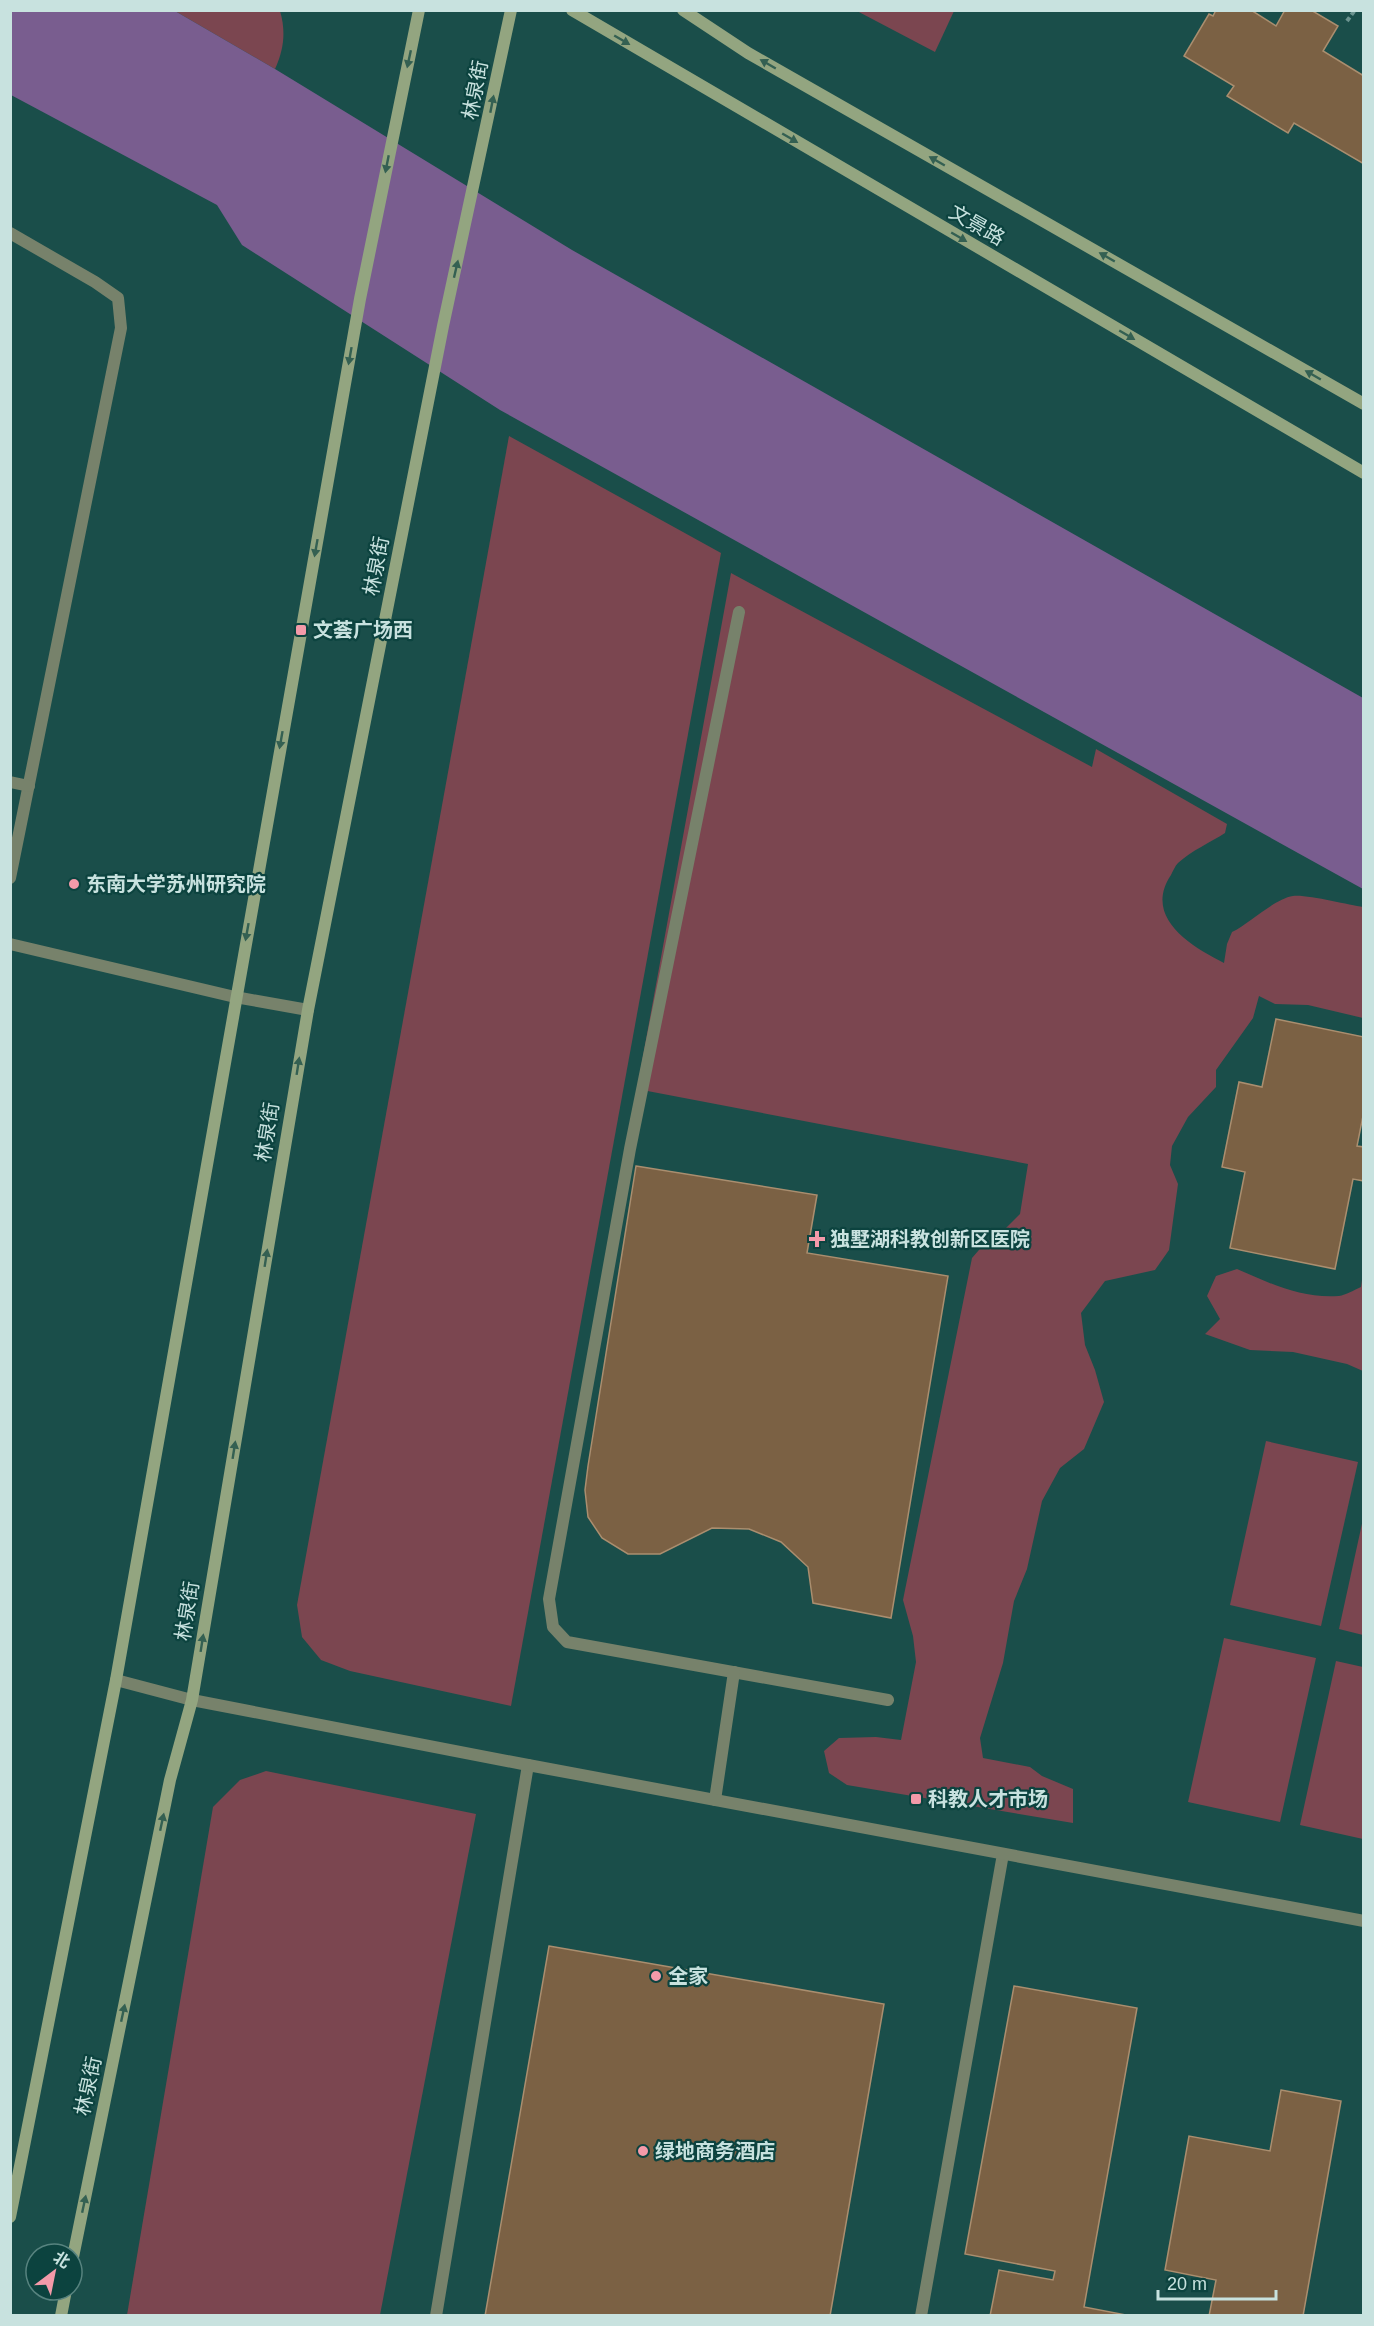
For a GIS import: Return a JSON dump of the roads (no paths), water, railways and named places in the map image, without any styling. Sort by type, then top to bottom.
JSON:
[{"type":"main road","points":[[10,2217],[116,1680],[360,299],[419,10]]},
{"type":"main road","name":"林泉街","points":[[76,2242],[170,1780],[192,1700],[308,1010],[443,326],[511,10]]},
{"type":"main road","name":"文景路","points":[[572,10],[1364,473]]},
{"type":"main road","name":"文景路","points":[[683,10],[748,53],[1364,404]]},
{"type":"street","points":[[10,233],[95,282],[118,298],[121,328],[10,879]]},
{"type":"street","points":[[739,612],[630,1149],[549,1599],[553,1627],[567,1642],[888,1700]]},
{"type":"street","points":[[10,783],[29,786]]},
{"type":"street","points":[[10,944],[235,997],[308,1010]]},
{"type":"street","points":[[715,1800],[734,1672]]},
{"type":"street","points":[[116,1680],[192,1700],[528,1766],[1364,1921]]},
{"type":"street","points":[[436,2316],[528,1766]]},
{"type":"street","points":[[921,2316],[1003,1854]]},
{"type":"place","name":"文荟广场西","points":[[301,630]]},
{"type":"place","name":"东南大学苏州研究院","points":[[74,884]]},
{"type":"place","name":"独墅湖科教创新区医院","points":[[817,1239]]},
{"type":"place","name":"科教人才市场","points":[[916,1799]]},
{"type":"place","name":"全家","points":[[656,1976]]},
{"type":"place","name":"绿地商务酒店","points":[[643,2151]]}]
